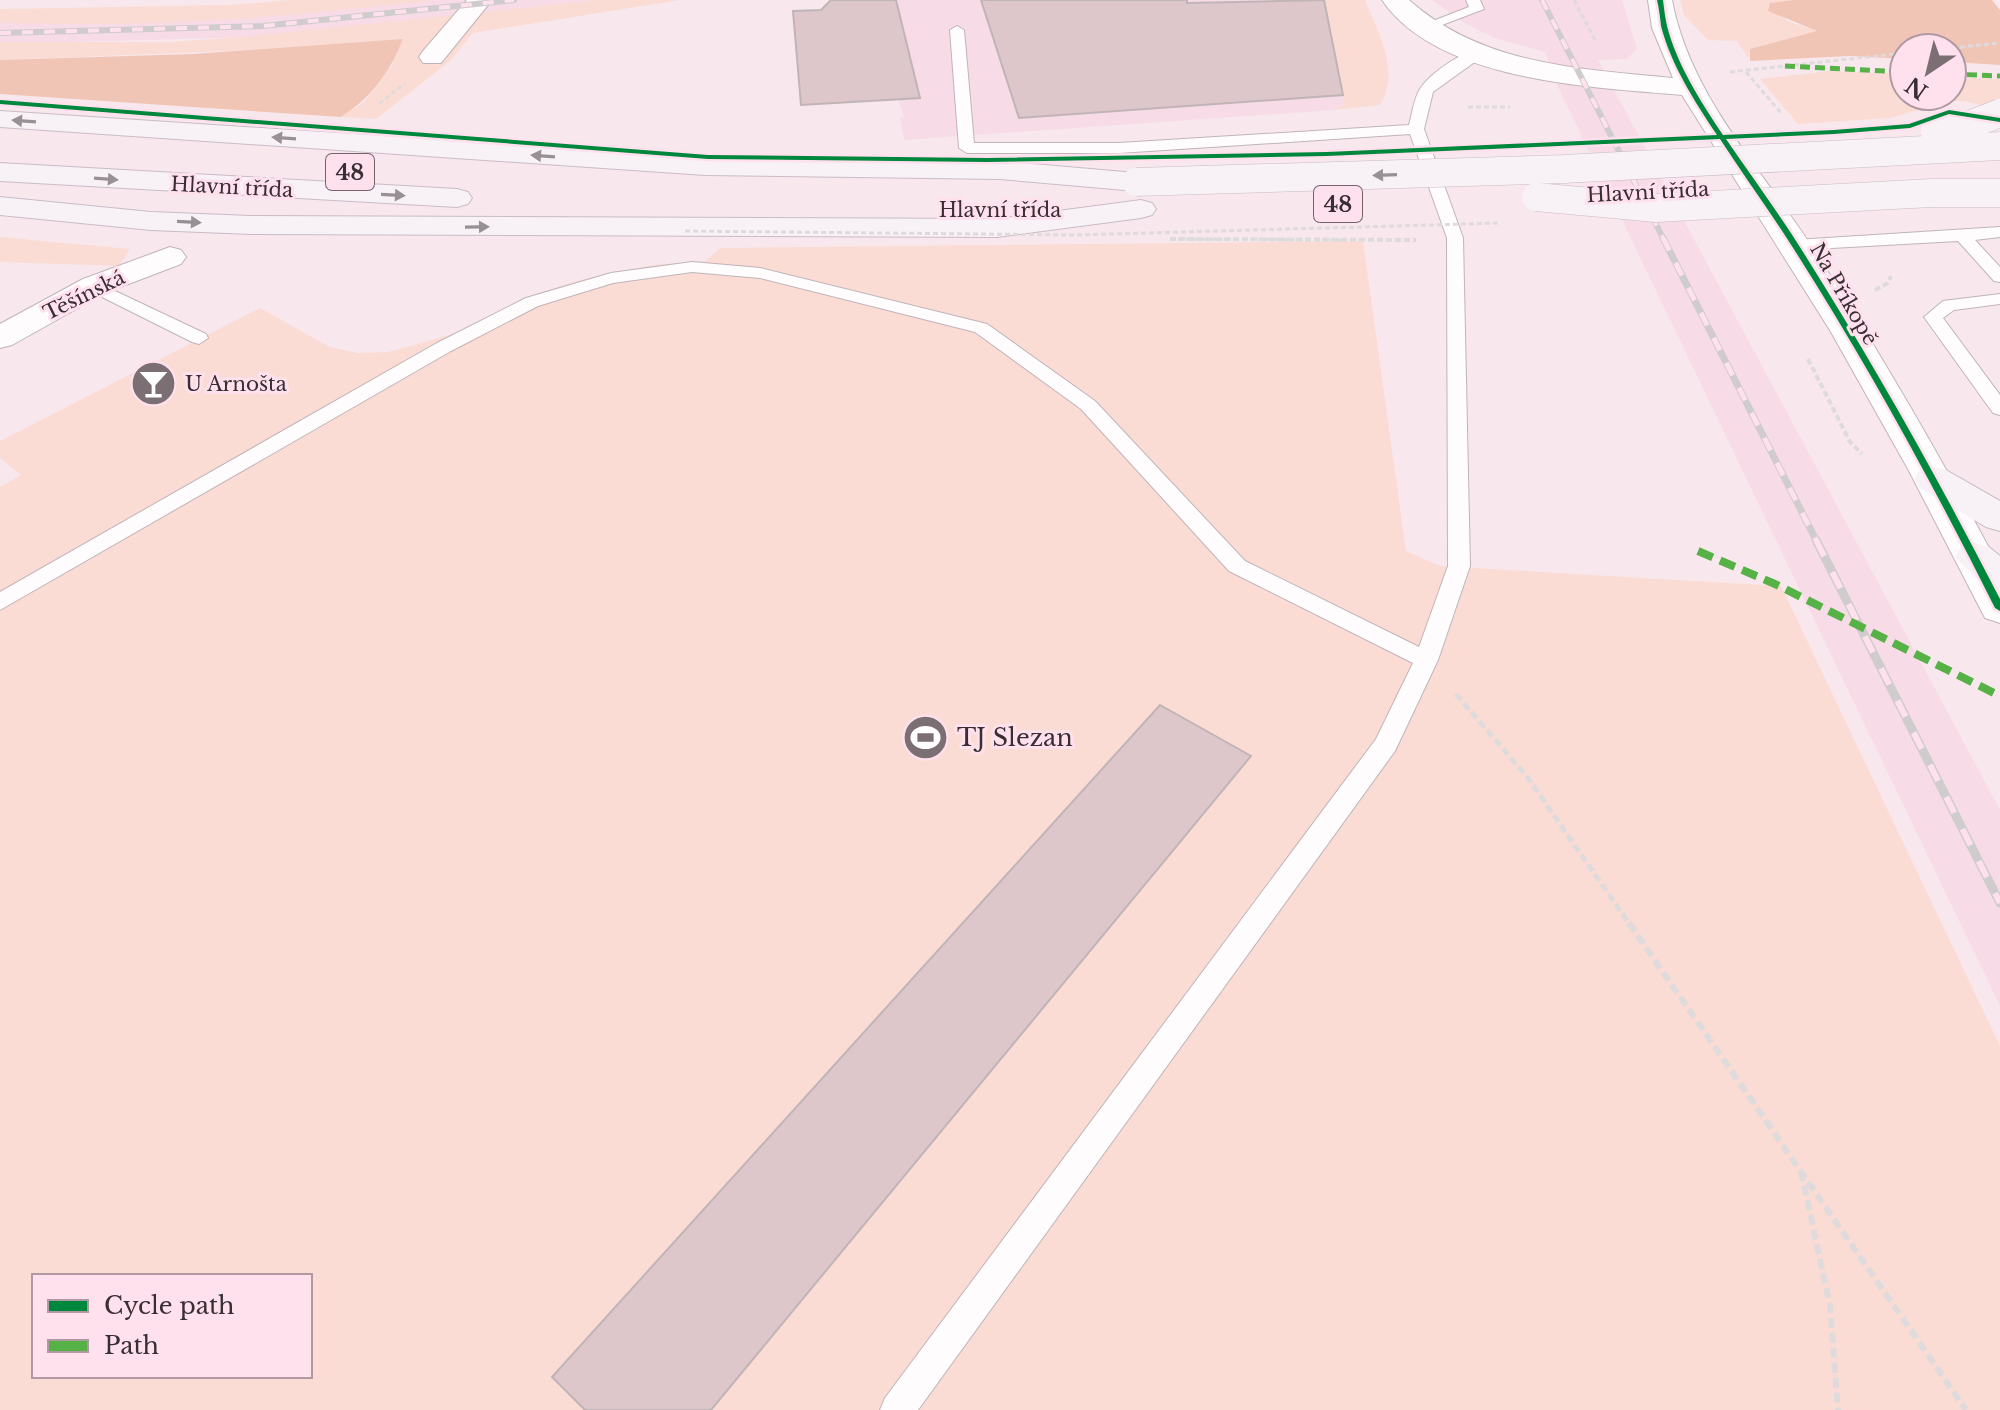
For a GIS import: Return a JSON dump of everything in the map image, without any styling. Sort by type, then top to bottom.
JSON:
[{"type":"main road","name":"48","points":[[1519,171],[1624,152],[1941,131],[2000,113]]},
{"type":"main road","name":"48","points":[[0,119],[859,183],[1138,196],[1519,171],[2000,146]]},
{"type":"main road","name":"48","points":[[0,150],[401,175],[703,172]]},
{"type":"main road","name":"Hlavní třída","points":[[0,172],[690,216]]},
{"type":"main road","name":"Hlavní třída","points":[[1138,196],[1536,197],[2000,174]]},
{"type":"main road","name":"48","points":[[1536,197],[1656,208],[1931,193],[2000,193]]},
{"type":"main road","name":"48","points":[[0,206],[151,221],[251,225],[463,227],[690,216],[997,228],[1138,196]]},
{"type":"main road","points":[[1933,479],[2000,518]]},
{"type":"street","points":[[432,57],[480,0]]},
{"type":"street","points":[[1394,0],[1424,27],[1478,53],[1560,73],[1693,88]]},
{"type":"street","name":"Na Příkopě","points":[[1660,0],[1660,19],[1673,57],[1795,245],[1987,568],[2000,608]]},
{"type":"street","name":"Těšínská","points":[[0,338],[94,286],[170,257]]},
{"type":"lane","points":[[1424,27],[1477,9],[1473,0]]},
{"type":"lane","points":[[957,30],[967,148],[1119,148],[1416,129]]},
{"type":"lane","points":[[897,1410],[1386,744],[1426,660],[1459,566],[1455,238],[1416,129],[1426,91],[1434,82],[1478,53]]},
{"type":"lane","points":[[1795,245],[2000,232]]},
{"type":"lane","points":[[1962,236],[2000,277]]},
{"type":"lane","points":[[0,602],[444,347],[532,302],[611,278],[692,267],[760,273],[981,328],[1088,405],[1237,566],[1426,660]]},
{"type":"lane","points":[[94,286],[199,338]]},
{"type":"lane","points":[[2000,299],[1949,305],[1933,317],[2000,409]]},
{"type":"path","points":[[1968,46],[2000,43]]},
{"type":"path","points":[[1673,57],[1717,73],[1888,55]]},
{"type":"path","points":[[372,109],[432,57]]},
{"type":"path","points":[[1813,374],[1850,442]]},
{"type":"path","points":[[1426,660],[1528,778],[1800,1166],[1966,1410]]},
{"type":"path","points":[[1800,1166],[1830,1306],[1838,1410]]},
{"type":"shaded area","points":[[289,0],[434,0],[325,12],[163,23],[0,22],[0,9],[229,5]]},
{"type":"shaded area","points":[[432,0],[599,0],[258,37],[0,44],[0,21]]},
{"type":"shaded area","points":[[599,0],[680,0],[473,33],[449,62],[376,119],[341,117],[364,102],[394,63],[256,50],[0,60],[0,42],[169,42],[243,37]]},
{"type":"shaded area","points":[[831,0],[1323,0],[1345,104],[1334,110],[904,140],[900,117],[904,117],[898,99],[801,105],[793,11],[821,10]]},
{"type":"shaded area","points":[[1323,0],[1365,0],[1388,66],[1386,92],[1380,105],[1334,110],[1345,104]]},
{"type":"shaded area","points":[[1432,0],[1622,0],[1637,49],[1627,59],[1598,60],[2000,810],[2000,1006],[1559,89],[1545,52],[1495,38],[1464,23]]},
{"type":"shaded area","points":[[1680,0],[1793,0],[1770,3],[1787,21],[1818,31],[1751,49],[1748,58],[1737,41],[1708,40],[1684,15]]},
{"type":"shaded area","points":[[1793,0],[1992,0],[2000,10],[2000,65],[1968,63],[1968,32],[1888,32],[1888,58],[1850,56],[1750,61],[1750,49],[1817,31],[1768,11],[1770,3]]},
{"type":"shaded area","points":[[403,39],[378,83],[362,101],[341,117],[0,94],[0,60],[193,54]]},
{"type":"shaded area","points":[[1829,71],[1888,73],[1888,112],[1911,112],[1891,118],[1798,124],[1760,79]]},
{"type":"shaded area","points":[[1968,78],[2000,79],[2000,110],[1968,102]]},
{"type":"shaded area","points":[[0,237],[130,249],[119,266],[0,262]]},
{"type":"shaded area","name":"TJ Slezan","points":[[1363,241],[1406,551],[1440,566],[1781,586],[2000,1046],[2000,1410],[0,1410],[0,487],[21,475],[0,458],[0,441],[260,308],[330,347],[358,353],[388,352],[453,334],[535,294],[580,280],[652,265],[705,261],[720,248]]},
{"type":"building","points":[[831,0],[896,0],[920,98],[801,105],[793,11],[821,10]]},
{"type":"building","points":[[981,0],[1187,0],[1187,3],[1324,0],[1343,95],[1019,118]]},
{"type":"building","points":[[1160,705],[1251,756],[711,1410],[585,1410],[552,1377]]},
{"type":"railway","points":[[0,33],[263,26],[514,0]]},
{"type":"railway","points":[[1542,0],[1664,240]]},
{"type":"railway","points":[[1663,238],[1817,542]]},
{"type":"railway","points":[[1816,540],[2000,903]]},
{"type":"marked path","points":[[1785,66],[1888,71]]},
{"type":"marked path","points":[[1968,75],[2000,76]]},
{"type":"marked path","points":[[1698,551],[1813,602],[2000,696]]},
{"type":"cycle path","points":[[1660,0],[1665,28],[1693,91],[1793,242],[1848,332],[1927,469],[2000,608]]},
{"type":"cycle path","points":[[0,102],[708,157],[987,160],[1327,154],[1834,132],[1910,126],[1949,112],[2000,120]]},
{"type":"place","name":"U Arnošta","points":[[154,384]]},
{"type":"place","name":"TJ Slezan","points":[[926,738]]}]
